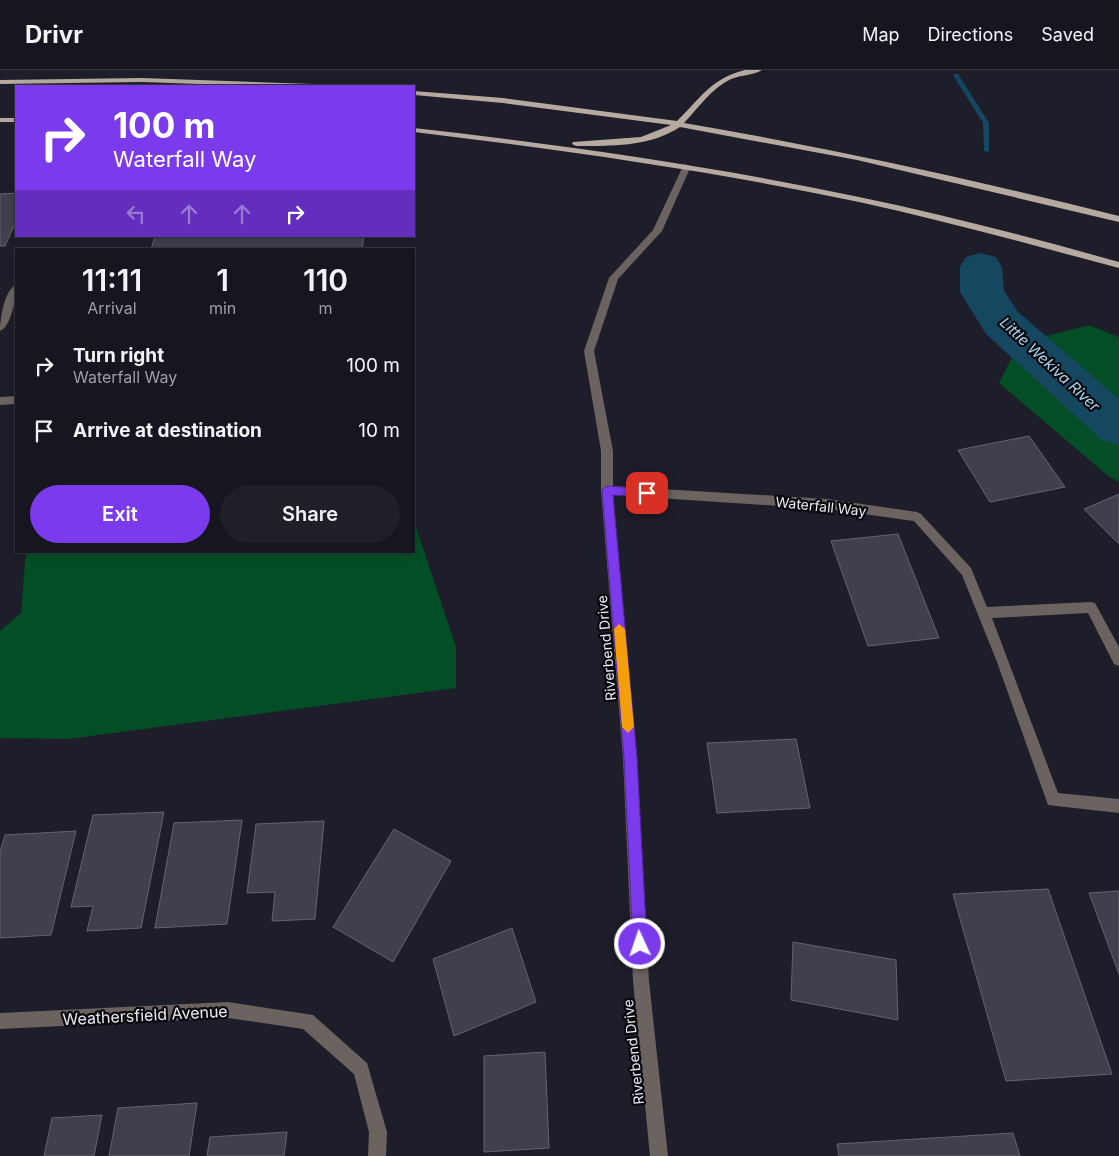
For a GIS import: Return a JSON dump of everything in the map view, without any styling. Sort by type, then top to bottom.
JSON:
[{"type":"main road","points":[[539,144],[612,143],[656,137],[678,125],[708,89],[737,73],[758,70]]},
{"type":"main road","points":[[0,82],[142,80],[285,85]]},
{"type":"main road","points":[[415,93],[678,125],[843,154],[1119,219]]},
{"type":"main road","points":[[0,120],[15,120]]},
{"type":"main road","points":[[415,130],[539,144],[687,166],[965,222],[1119,264]]},
{"type":"main road","points":[[1104,260],[1119,260]]},
{"type":"street","name":"Riverbend Drive","points":[[658,1156],[642,981],[630,758],[607,490],[607,450],[589,351],[614,278],[657,231],[687,166]]},
{"type":"street","points":[[0,328],[15,290]]},
{"type":"street","points":[[0,401],[15,400]]},
{"type":"street","name":"Waterfall Way","points":[[607,490],[827,504],[916,517],[967,572],[1053,800],[1119,806]]},
{"type":"street","points":[[983,613],[1091,607],[1119,660]]},
{"type":"street","name":"Weathersfield Avenue","points":[[0,1022],[228,1010],[307,1020],[361,1069],[378,1132],[377,1156]]},
{"type":"green space","points":[[1089,325],[1119,337],[1119,482],[1107,475],[999,383],[1019,343]]},
{"type":"green space","points":[[415,524],[456,647],[456,688],[68,739],[0,738],[0,631],[21,613],[26,553],[415,553]]},
{"type":"building","points":[[15,193],[15,223],[5,246],[0,246],[0,194]]},
{"type":"building","points":[[155,237],[364,237],[362,248],[151,248]]},
{"type":"building","points":[[1029,436],[1065,487],[990,502],[958,450]]},
{"type":"building","points":[[1119,494],[1119,544],[1084,509]]},
{"type":"building","points":[[898,534],[939,638],[868,646],[831,541]]},
{"type":"building","points":[[796,739],[810,808],[717,813],[707,743]]},
{"type":"building","points":[[164,812],[141,928],[87,931],[93,906],[71,907],[93,815]]},
{"type":"building","points":[[242,820],[227,924],[155,928],[174,823]]},
{"type":"building","points":[[324,821],[315,919],[272,921],[275,892],[247,893],[256,824]]},
{"type":"building","points":[[394,829],[451,861],[393,962],[333,927]]},
{"type":"building","points":[[76,831],[51,935],[0,938],[0,852],[5,835]]},
{"type":"building","points":[[1048,889],[1112,1074],[1006,1081],[953,894]]},
{"type":"building","points":[[1119,891],[1119,974],[1089,893]]},
{"type":"building","points":[[512,928],[536,1002],[454,1036],[433,959]]},
{"type":"building","points":[[793,942],[896,960],[898,1020],[791,1000]]},
{"type":"building","points":[[545,1052],[549,1148],[484,1152],[484,1056]]},
{"type":"building","points":[[197,1103],[189,1156],[109,1156],[118,1108]]},
{"type":"building","points":[[102,1115],[94,1156],[44,1156],[52,1118]]},
{"type":"building","points":[[287,1132],[284,1156],[207,1156],[210,1137]]},
{"type":"building","points":[[1013,1133],[1020,1156],[839,1156],[837,1144]]},
{"type":"waterway","name":"Little Wekiva River","points":[[956,75],[986,123],[987,151]]},
{"type":"waterway","name":"Little Wekiva River","points":[[981,267],[982,292],[1002,323],[1119,427]]},
{"type":"slow traffic","points":[[619,629],[628,727]]},
{"type":"route","points":[[640,944],[630,758],[607,490],[647,493]]}]
